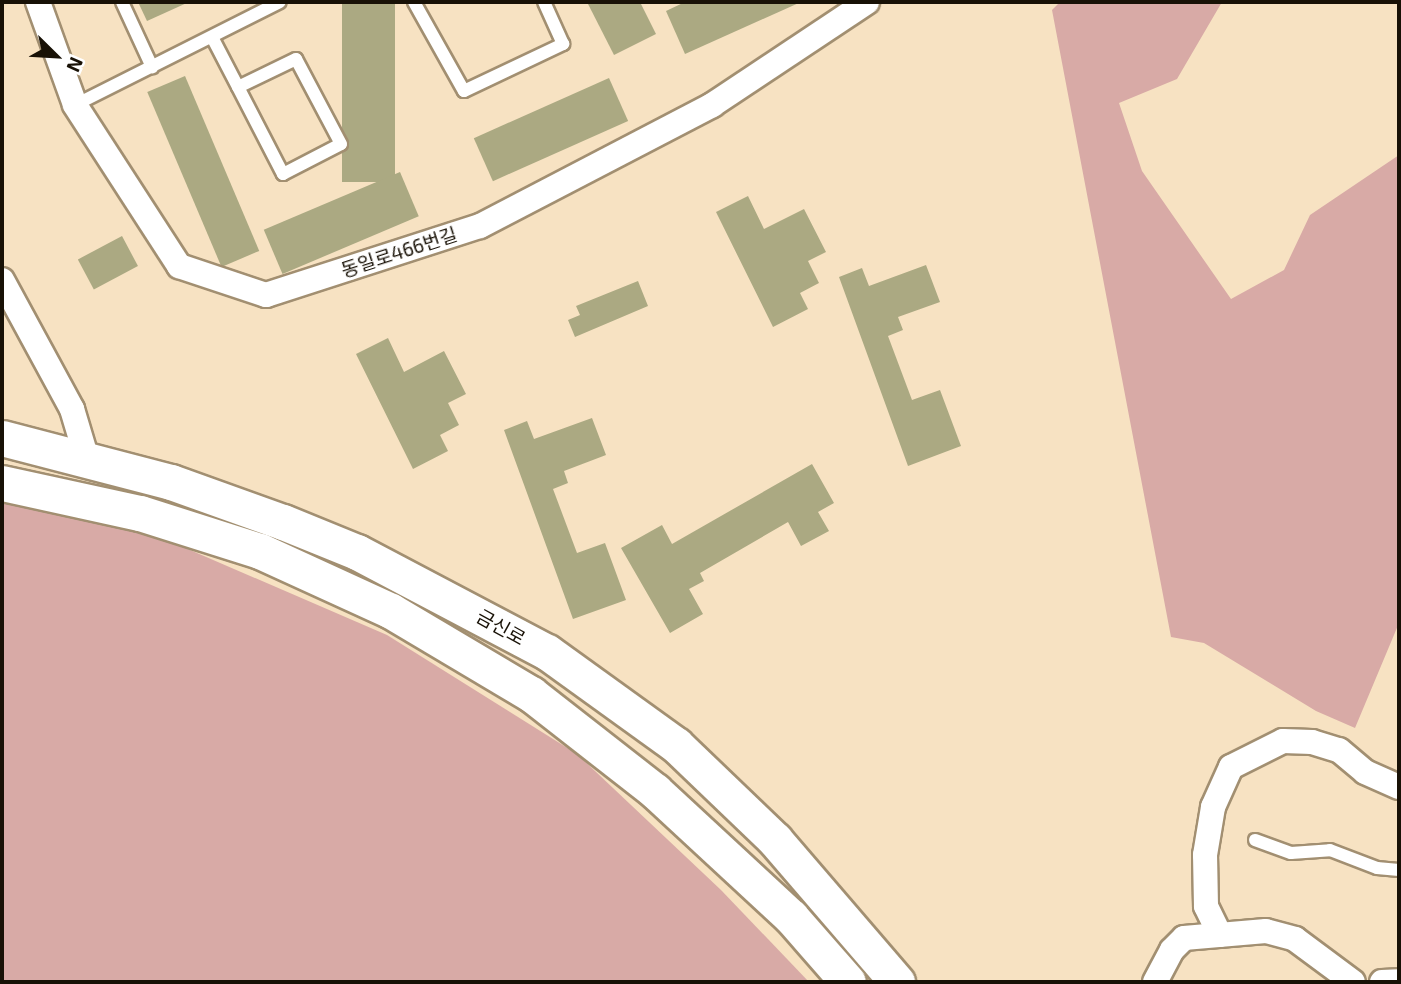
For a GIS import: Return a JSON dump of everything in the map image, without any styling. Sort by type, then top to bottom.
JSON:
[{"type":"street","name":"동일로466번길","points":[[38,2],[75,105],[179,266],[266,295],[480,226],[712,105],[867,2]]},
{"type":"street","points":[[2,280],[72,409],[86,456]]},
{"type":"street","name":"금신로","points":[[2,438],[86,456],[172,482],[357,552],[547,652],[676,744],[775,839],[897,982]]},
{"type":"street","points":[[2,483],[140,513],[260,551],[391,611],[531,694],[655,791],[782,909],[848,982]]},
{"type":"street","points":[[1220,935],[1206,906],[1205,855],[1213,807],[1231,767],[1283,741],[1312,742],[1339,750],[1365,772],[1399,787]]},
{"type":"street","points":[[1155,982],[1172,950],[1184,938],[1266,931],[1295,939],[1353,982]]},
{"type":"street","points":[[1382,982],[1399,981]]},
{"type":"lane","points":[[122,2],[152,67]]},
{"type":"lane","points":[[75,105],[280,2]]},
{"type":"lane","points":[[414,2],[464,91],[563,44],[544,2]]},
{"type":"lane","points":[[212,37],[282,174],[341,144],[296,59],[238,87]]},
{"type":"lane","points":[[1255,840],[1291,853],[1330,850],[1377,868],[1399,870]]},
{"type":"shaded area","points":[[1060,2],[1222,2],[1177,79],[1119,103],[1142,171],[1231,299],[1284,270],[1310,215],[1399,155],[1399,623],[1355,728],[1316,711],[1204,643],[1171,637],[1052,10]]},
{"type":"shaded area","points":[[2,490],[123,521],[387,635],[577,754],[721,890],[809,982],[2,982]]},
{"type":"building","points":[[138,2],[189,2],[147,21]]},
{"type":"building","points":[[342,2],[395,2],[395,182],[342,182]]},
{"type":"building","points":[[587,2],[640,2],[656,34],[614,55]]},
{"type":"building","points":[[685,2],[801,2],[685,54],[666,11]]},
{"type":"building","points":[[185,76],[259,251],[221,267],[147,92]]},
{"type":"building","points":[[609,78],[628,121],[493,181],[474,138]]},
{"type":"building","points":[[400,172],[419,216],[283,274],[264,230]]},
{"type":"building","points":[[748,196],[764,229],[804,209],[826,252],[808,261],[819,283],[800,293],[808,309],[773,327],[716,212]]},
{"type":"building","points":[[122,236],[138,266],[94,289],[78,259]]},
{"type":"building","points":[[926,265],[940,302],[898,317],[903,330],[888,336],[912,400],[940,390],[961,446],[908,466],[839,277],[862,268],[869,286]]},
{"type":"building","points":[[638,281],[648,306],[575,337],[568,320],[580,315],[576,306]]},
{"type":"building","points":[[388,338],[404,372],[444,351],[466,394],[448,403],[459,425],[440,435],[448,451],[413,469],[356,354]]},
{"type":"building","points":[[592,418],[606,455],[564,471],[568,483],[553,489],[577,553],[605,543],[626,600],[573,619],[504,430],[527,421],[534,439]]},
{"type":"building","points":[[812,464],[834,503],[818,512],[829,531],[801,546],[788,522],[700,573],[704,581],[689,589],[703,614],[670,633],[621,548],[662,525],[672,544]]}]
